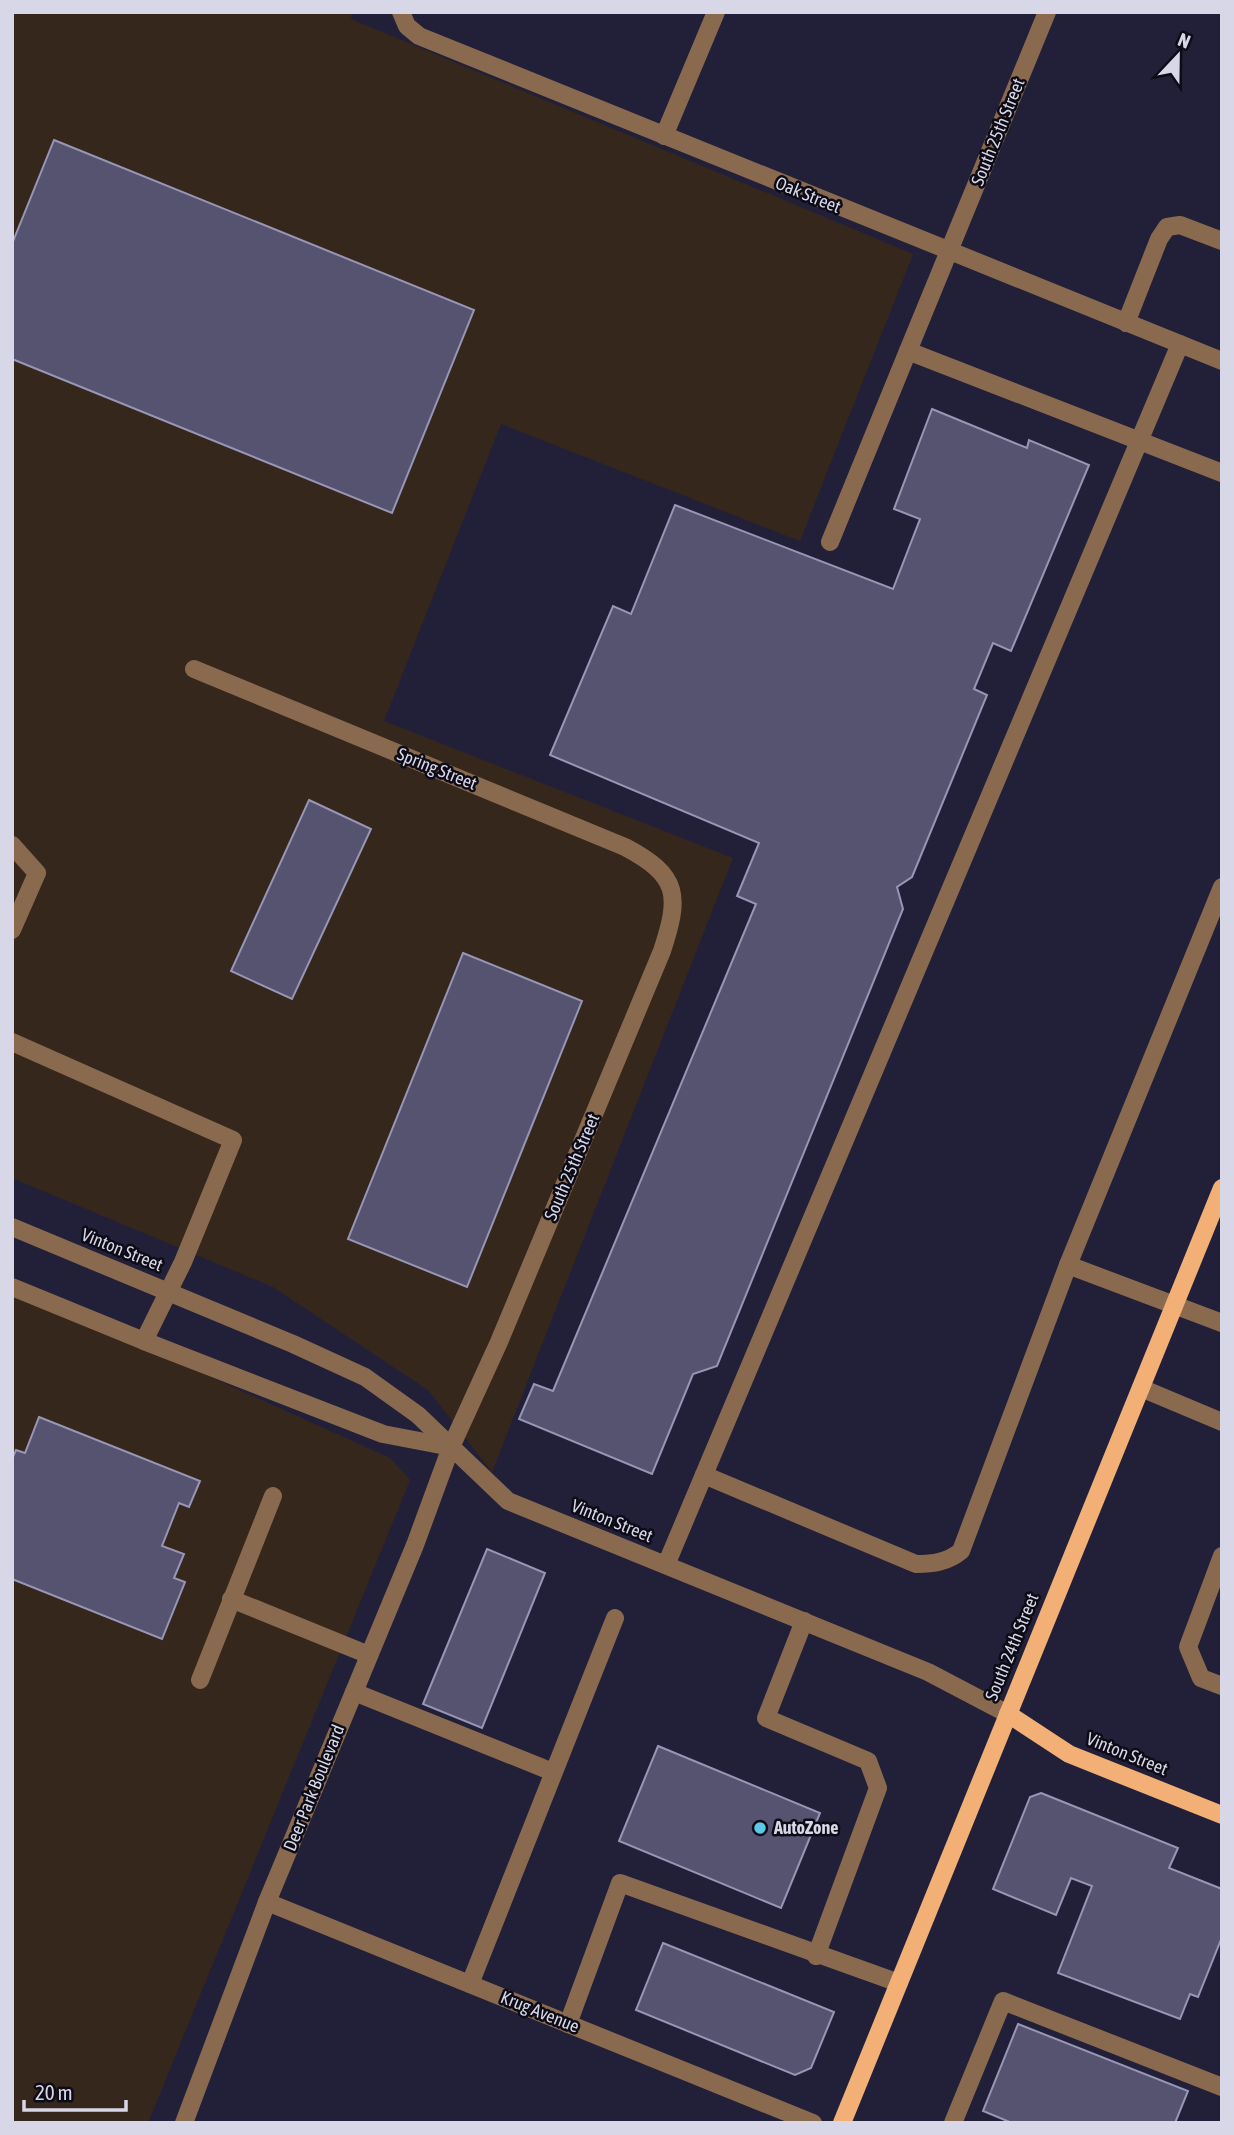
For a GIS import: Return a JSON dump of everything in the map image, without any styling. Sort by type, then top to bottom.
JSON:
[{"type":"main road","name":"South 24th Street","points":[[842,2123],[1222,1188]]},
{"type":"main road","name":"Vinton Street","points":[[1008,1714],[1069,1754],[1222,1815]]},
{"type":"street","points":[[664,136],[716,12]]},
{"type":"street","name":"South 25th Street","points":[[830,542],[1047,12]]},
{"type":"street","name":"Oak Street","points":[[402,15],[419,36],[1222,361]]},
{"type":"street","points":[[1126,323],[1159,239],[1167,227],[1180,225],[1222,241]]},
{"type":"street","points":[[666,1566],[1180,344]]},
{"type":"street","points":[[908,351],[1222,473]]},
{"type":"street","name":"Spring Street","points":[[194,669],[625,847],[655,868],[670,883]]},
{"type":"street","points":[[12,845],[37,873],[12,930]]},
{"type":"street","name":"South 25th Street","points":[[451,1447],[499,1342],[662,951],[675,901],[670,883]]},
{"type":"street","points":[[704,1475],[916,1564],[934,1564],[954,1558],[961,1551],[1068,1265],[1222,887]]},
{"type":"street","points":[[12,1042],[233,1140],[169,1292],[144,1341]]},
{"type":"street","name":"Vinton Street","points":[[12,1227],[365,1377],[418,1415],[508,1501],[928,1672],[1008,1714]]},
{"type":"street","points":[[1068,1265],[1222,1322]]},
{"type":"street","points":[[12,1287],[383,1434],[451,1447]]},
{"type":"street","points":[[1141,1388],[1222,1422]]},
{"type":"street","name":"Deer Park Boulevard","points":[[191,2121],[267,1902],[451,1447]]},
{"type":"street","points":[[200,1679],[273,1496]]},
{"type":"street","points":[[1222,1556],[1188,1647],[1201,1678],[1222,1686]]},
{"type":"street","points":[[231,1599],[369,1655]]},
{"type":"street","points":[[471,1984],[615,1618]]},
{"type":"street","points":[[804,1621],[766,1718],[867,1761],[878,1788],[816,1956]]},
{"type":"street","points":[[354,1692],[553,1772]]},
{"type":"street","points":[[568,2024],[620,1883],[816,1956],[899,1983]]},
{"type":"street","name":"Krug Avenue","points":[[267,1902],[813,2123]]},
{"type":"street","points":[[953,2123],[1003,2001],[1222,2087]]},
{"type":"shaded area","points":[[12,12],[353,12],[351,19],[913,254],[800,541],[501,424],[384,721],[733,858],[492,1472],[428,1390],[273,1287],[12,1178]]},
{"type":"shaded area","points":[[12,1287],[390,1458],[410,1480],[148,2123],[12,2123]]},
{"type":"building","points":[[54,140],[474,310],[392,513],[12,359],[12,244]]},
{"type":"building","points":[[932,409],[1027,448],[1029,440],[1089,465],[1011,651],[993,643],[974,689],[987,695],[912,877],[897,887],[903,909],[717,1366],[693,1374],[652,1474],[519,1419],[534,1384],[553,1391],[756,904],[737,896],[759,843],[550,755],[613,606],[631,614],[675,505],[893,589],[920,519],[894,509]]},
{"type":"building","points":[[309,800],[371,829],[292,999],[231,971]]},
{"type":"building","points":[[463,953],[582,1001],[467,1287],[348,1239]]},
{"type":"building","points":[[39,1417],[200,1481],[189,1507],[179,1503],[162,1546],[184,1554],[174,1578],[185,1582],[162,1639],[12,1579],[12,1459],[16,1450],[25,1453]]},
{"type":"building","points":[[487,1549],[545,1573],[482,1728],[423,1704]]},
{"type":"building","points":[[658,1746],[820,1813],[781,1908],[619,1841]]},
{"type":"building","points":[[1041,1793],[1178,1848],[1169,1868],[1222,1889],[1222,1937],[1198,1997],[1190,1994],[1180,2019],[1058,1973],[1092,1886],[1071,1878],[1056,1915],[993,1889],[1030,1797]]},
{"type":"building","points":[[663,1943],[834,2012],[811,2068],[795,2075],[636,2010]]},
{"type":"building","points":[[1018,2024],[1188,2091],[1175,2123],[1012,2123],[983,2111]]},
{"type":"place","name":"AutoZone","points":[[760,1828]]}]
